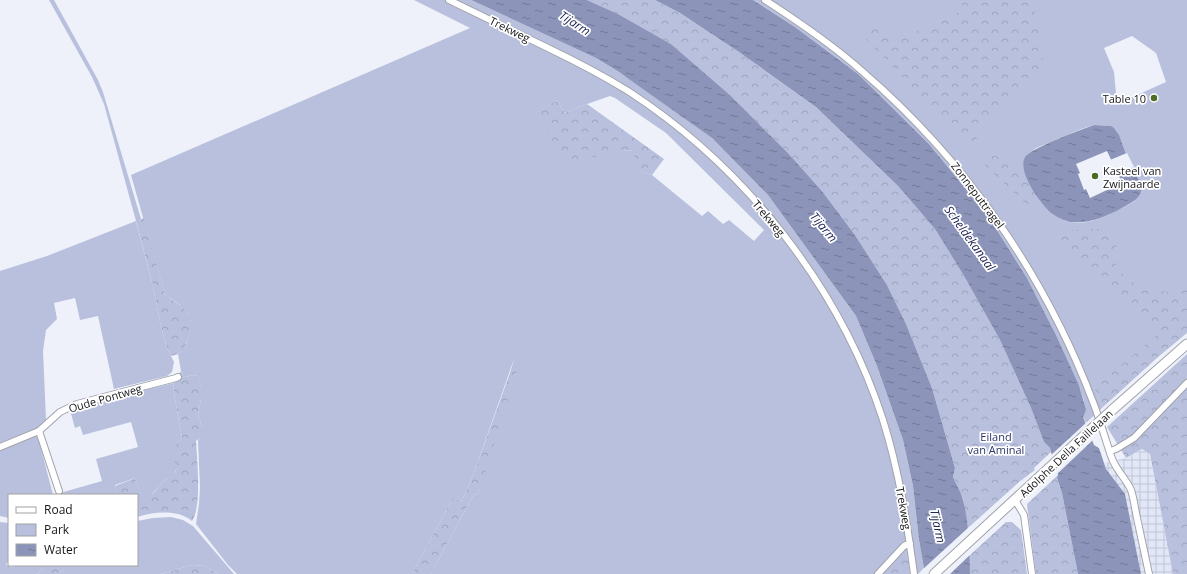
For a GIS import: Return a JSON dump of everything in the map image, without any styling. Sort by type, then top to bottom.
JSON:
[{"type":"main road","name":"Adolphe Della Faillelaan","points":[[934,574],[1111,411],[1187,344]]},
{"type":"street","name":"Trekweg","points":[[449,0],[581,64],[629,92],[673,124],[702,148],[737,182],[774,223],[824,293],[863,370],[882,419],[902,492],[914,574]]},
{"type":"street","name":"Zonneputtragel","points":[[765,0],[830,45],[863,71],[926,131],[970,183],[1013,243],[1053,314],[1074,357],[1090,394],[1114,466],[1132,492],[1149,574]]},
{"type":"street","name":"Oude Pontweg","points":[[0,447],[39,431],[60,412],[77,404],[178,377]]},
{"type":"street","points":[[1110,451],[1134,438],[1187,383]]},
{"type":"street","points":[[39,431],[59,491]]},
{"type":"street","points":[[1015,500],[1024,515],[1032,574]]},
{"type":"street","points":[[878,574],[904,546],[910,543]]},
{"type":"shaded area","points":[[1143,449],[1150,454],[1173,574],[1141,574],[1125,495],[1106,469],[1104,463],[1126,458]]},
{"type":"green space","points":[[49,0],[54,0],[98,80],[103,92],[141,219],[136,222],[153,286],[161,327],[167,348],[174,362],[172,372],[167,376],[114,389],[98,316],[80,320],[75,298],[54,303],[57,319],[46,330],[43,351],[46,420],[37,428],[0,443],[0,271],[47,256],[136,221],[104,104],[92,77]]},
{"type":"green space","points":[[414,0],[471,0],[596,58],[638,84],[712,138],[768,195],[856,316],[877,366],[903,440],[913,486],[919,540],[924,568],[918,574],[910,574],[906,549],[903,550],[880,574],[431,574],[474,494],[478,495],[514,359],[475,470],[462,501],[453,498],[412,574],[237,574],[228,565],[196,524],[200,487],[198,440],[202,435],[202,428],[198,414],[201,399],[200,382],[198,376],[183,376],[178,354],[183,350],[186,344],[191,321],[187,313],[180,305],[165,295],[131,175],[470,28]],"holes":[[[610,96],[666,133],[764,230],[754,241],[729,220],[723,224],[708,211],[702,216],[652,175],[635,170],[634,150],[623,151],[538,111],[557,101],[565,113]]]},
{"type":"green space","name":"Eiland van Aminal","points":[[587,0],[655,0],[680,13],[739,52],[816,107],[898,186],[935,229],[964,276],[1000,340],[1031,408],[1044,442],[1050,448],[1051,452],[1034,468],[1035,470],[1019,482],[968,528],[963,499],[953,477],[955,468],[932,388],[906,324],[887,285],[855,235],[822,191],[788,153],[730,95],[671,44],[618,14]]},
{"type":"green space","points":[[753,0],[1187,0],[1187,319],[1094,388],[1103,407],[1086,423],[1083,417],[1084,401],[1079,385],[1056,335],[1027,278],[988,216],[929,144],[858,74],[795,27]],"holes":[[[1132,36],[1156,53],[1166,82],[1117,104],[1114,72],[1104,48]],[[1094,125],[1111,126],[1117,133],[1128,161],[1135,201],[1111,214],[1095,220],[1078,223],[1062,220],[1052,214],[1027,155],[1036,148]]]},
{"type":"green space","points":[[960,0],[1033,0],[1043,53],[1042,65],[1029,82],[983,128],[976,140],[983,151],[1016,164],[1025,174],[1040,202],[1035,207],[1030,208],[989,169],[866,39],[870,32],[875,28],[885,32],[890,43],[964,10]]},
{"type":"green space","points":[[557,101],[565,113],[587,104],[664,159],[652,175],[634,170],[634,150],[563,163],[538,110]]},
{"type":"green space","points":[[144,218],[165,295],[183,307],[190,317],[192,328],[184,350],[171,356],[161,327],[153,286],[136,221]]},
{"type":"green space","points":[[1096,229],[1117,231],[1116,269],[1138,286],[1167,292],[1187,289],[1187,333],[1103,407],[1094,388],[1156,336],[1052,231]]},
{"type":"green space","points":[[1187,354],[1187,574],[1173,574],[1150,454],[1142,449],[1126,458],[1107,427]]},
{"type":"green space","points":[[515,359],[520,361],[478,495],[474,494],[431,574],[412,574],[453,498],[462,501],[475,470]]},
{"type":"green space","points":[[181,371],[183,376],[186,377],[192,375],[199,376],[201,389],[198,414],[202,428],[202,436],[196,441],[198,494],[195,514],[192,521],[186,517],[172,513],[158,513],[138,517],[138,494],[118,494],[115,486],[135,478],[144,502],[164,481],[175,473],[176,467],[172,455],[176,445],[182,438],[173,388],[174,383]]},
{"type":"green space","points":[[174,383],[173,388],[182,438],[176,446],[176,470],[174,475],[165,480],[144,503],[135,478],[115,485],[118,494],[56,494],[102,481],[96,459],[138,447],[131,422],[83,435],[80,426],[75,428],[70,410],[82,405]]},
{"type":"green space","points":[[36,436],[39,441],[53,494],[8,494],[8,518],[0,516],[0,450]]},
{"type":"green space","points":[[1058,475],[1057,479],[1062,493],[1078,574],[1036,574],[1027,504]]},
{"type":"green space","points":[[171,517],[183,520],[193,526],[234,574],[218,574],[206,566],[192,565],[161,574],[58,574],[64,569],[64,566],[138,566],[138,521]]},
{"type":"green space","points":[[0,522],[8,523],[8,561],[6,565],[11,567],[44,566],[39,573],[36,574],[0,574]]},
{"type":"green space","points":[[1006,522],[1012,522],[1021,530],[1027,574],[970,574],[970,555]]},
{"type":"green space","points":[[905,549],[910,574],[880,574]]},
{"type":"green space","points":[[192,565],[206,566],[218,574],[161,574]]},
{"type":"green space","points":[[44,566],[64,566],[64,569],[58,574],[36,574],[39,573]]},
{"type":"water","name":"Tijarm","points":[[471,0],[587,0],[618,14],[671,44],[730,95],[788,153],[822,191],[855,235],[887,285],[906,324],[932,388],[955,468],[953,477],[961,494],[967,518],[970,574],[925,574],[919,540],[913,486],[903,440],[877,366],[856,316],[768,195],[712,138],[619,72],[596,58]]},
{"type":"water","name":"Scheldekanaal","points":[[655,0],[753,0],[795,27],[858,74],[929,144],[988,216],[1027,278],[1056,335],[1079,385],[1086,410],[1083,417],[1094,445],[1099,448],[1106,469],[1125,494],[1141,574],[1078,574],[1062,493],[1057,478],[1058,475],[1050,448],[1044,442],[1031,408],[1000,340],[964,276],[935,229],[898,186],[816,107],[739,52],[680,13]]},
{"type":"water","points":[[1094,125],[1111,126],[1119,135],[1126,154],[1142,187],[1141,191],[1135,200],[1103,217],[1083,222],[1070,222],[1062,220],[1046,208],[1031,187],[1024,171],[1023,163],[1025,157],[1029,153],[1057,139]],"holes":[[[1107,151],[1122,183],[1090,198],[1086,189],[1084,190],[1076,164]]]},
{"type":"pier","points":[[1127,153],[1134,167],[1117,174],[1110,160]]},
{"type":"pier","points":[[1087,422],[1094,439],[1056,475],[1050,456]]},
{"type":"pier","points":[[969,527],[972,553],[950,574],[923,574],[922,570]]},
{"type":"place","name":"Table 10","points":[[1154,98]]},
{"type":"place","name":"Kasteel van Zwijnaarde","points":[[1095,176]]}]
